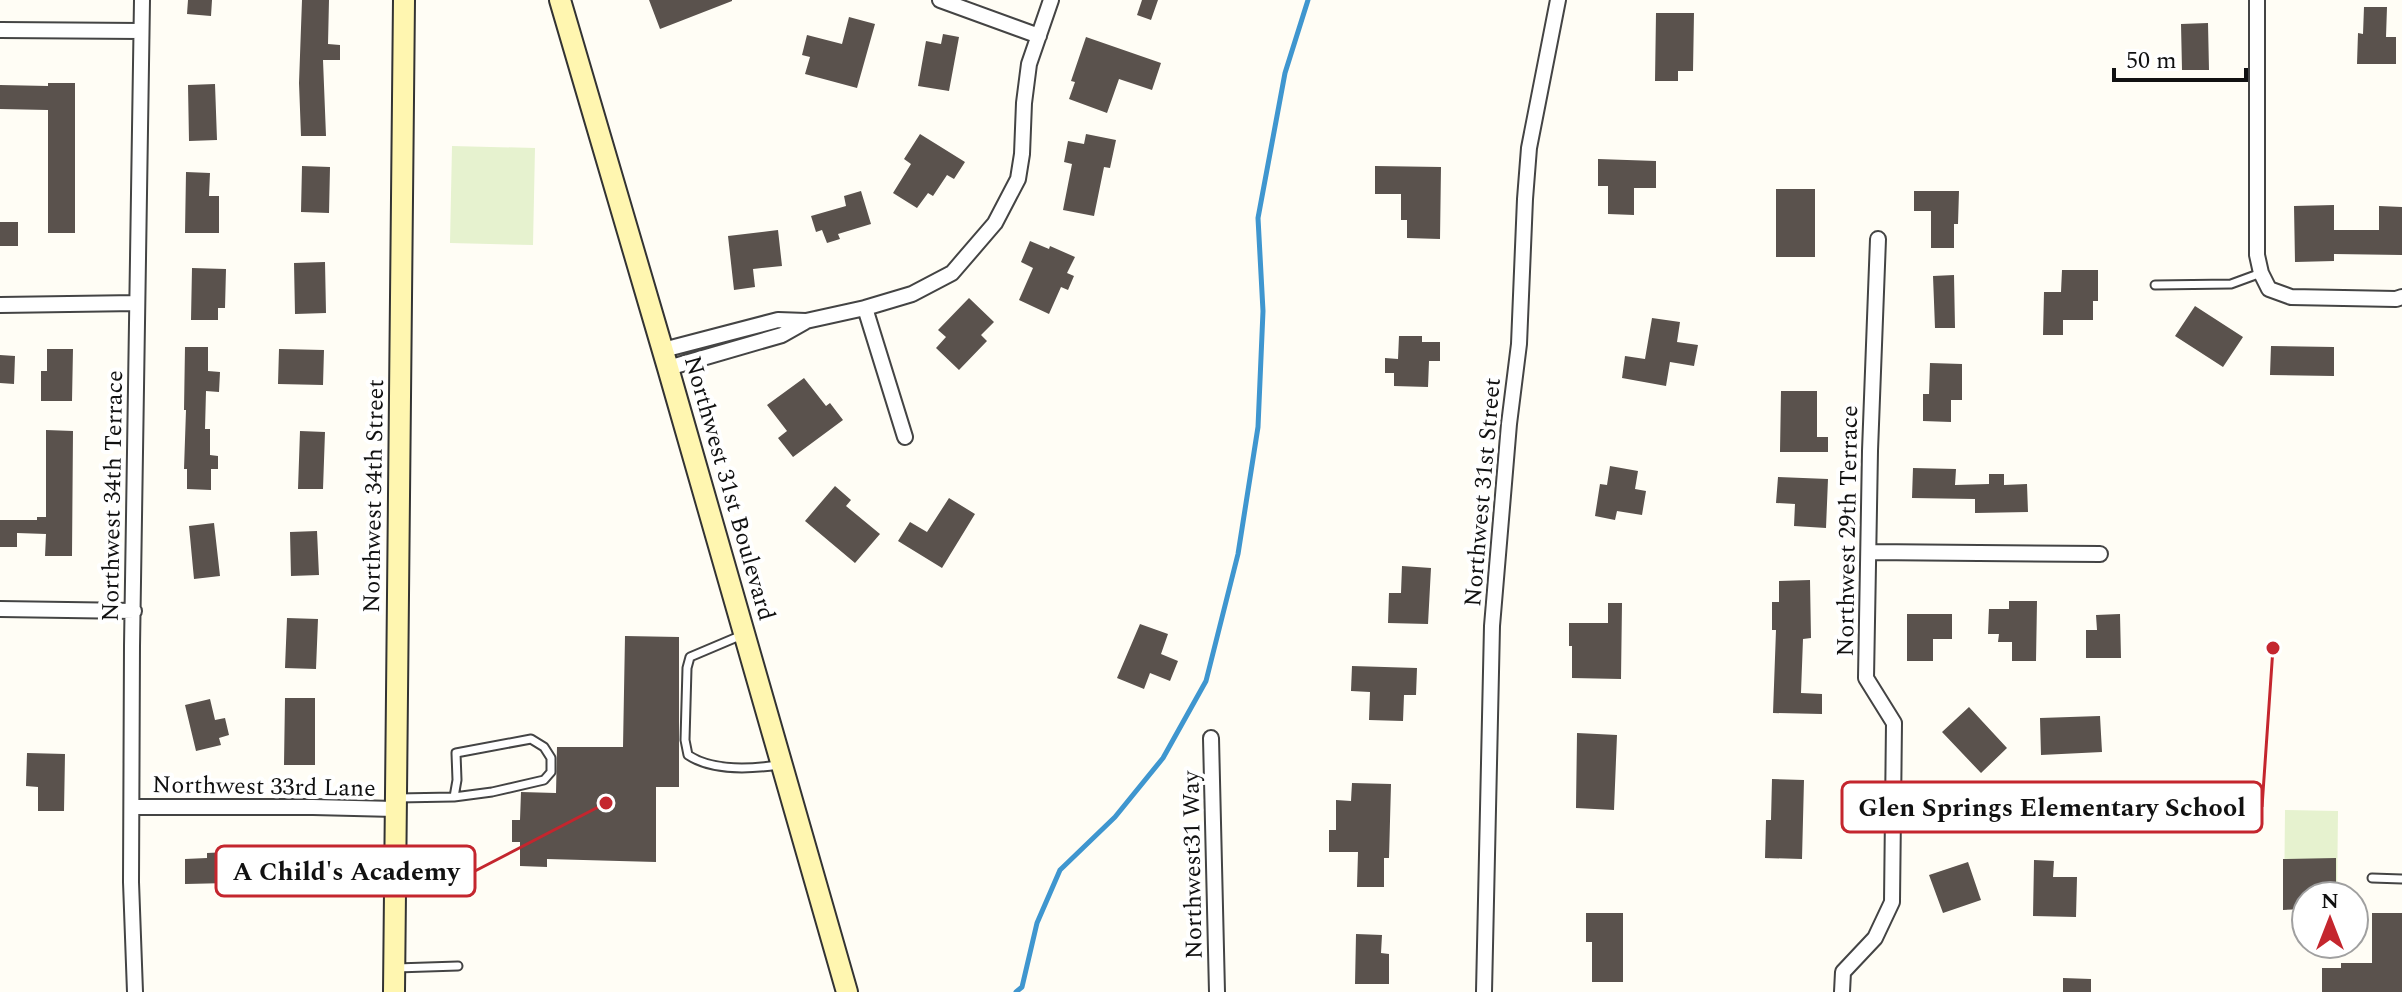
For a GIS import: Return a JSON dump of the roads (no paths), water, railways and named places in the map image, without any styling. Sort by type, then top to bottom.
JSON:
[{"type":"street","name":"Northwest 34th Terrace","points":[[135,992],[132,807],[142,0]]},
{"type":"street","name":"Northwest 34th Street","points":[[394,992],[404,0]]},
{"type":"street","name":"Northwest 31st Boulevard","points":[[560,0],[847,992]]},
{"type":"street","points":[[940,0],[1039,36]]},
{"type":"street","points":[[665,359],[782,335],[806,321],[912,294],[952,273],[995,223],[1018,179],[1029,64],[1051,0]]},
{"type":"street","name":"Northwest 31st Street","points":[[1484,992],[1492,626],[1519,344],[1529,148],[1558,0]]},
{"type":"street","points":[[2257,0],[2257,255],[2261,273],[2269,289],[2291,297],[2402,297]]},
{"type":"street","points":[[0,30],[141,31]]},
{"type":"street","name":"Northwest 29th Terrace","points":[[1842,992],[1843,972],[1875,938],[1892,902],[1894,723],[1866,678],[1878,239]]},
{"type":"street","points":[[0,305],[137,303]]},
{"type":"street","points":[[865,308],[905,437]]},
{"type":"street","points":[[1869,552],[2100,554]]},
{"type":"street","points":[[0,609],[134,611]]},
{"type":"street","name":"Northwest31 Way","points":[[1211,738],[1217,992]]},
{"type":"street","name":"Northwest 33rd Lane","points":[[132,807],[313,807],[395,803]]},
{"type":"street","points":[[1892,810],[2084,813]]},
{"type":"lane","points":[[2155,285],[2231,284],[2261,273]]},
{"type":"lane","points":[[744,634],[690,657],[685,726],[688,755],[696,760],[737,767],[781,764]]},
{"type":"lane","points":[[395,803],[454,797],[492,792],[544,780],[551,772],[551,758],[544,747],[531,739],[456,753],[454,797]]},
{"type":"lane","points":[[2372,878],[2402,879]]},
{"type":"lane","points":[[394,968],[458,966]]},
{"type":"waterway","points":[[1016,992],[1022,987],[1037,923],[1060,870],[1115,817],[1163,758],[1206,681],[1238,554],[1258,427],[1263,311],[1258,218],[1285,73],[1308,0]]},
{"type":"place","name":"Glen Springs Elementary School","points":[[2273,648]]},
{"type":"place","name":"A Child's Academy","points":[[606,803]]}]
